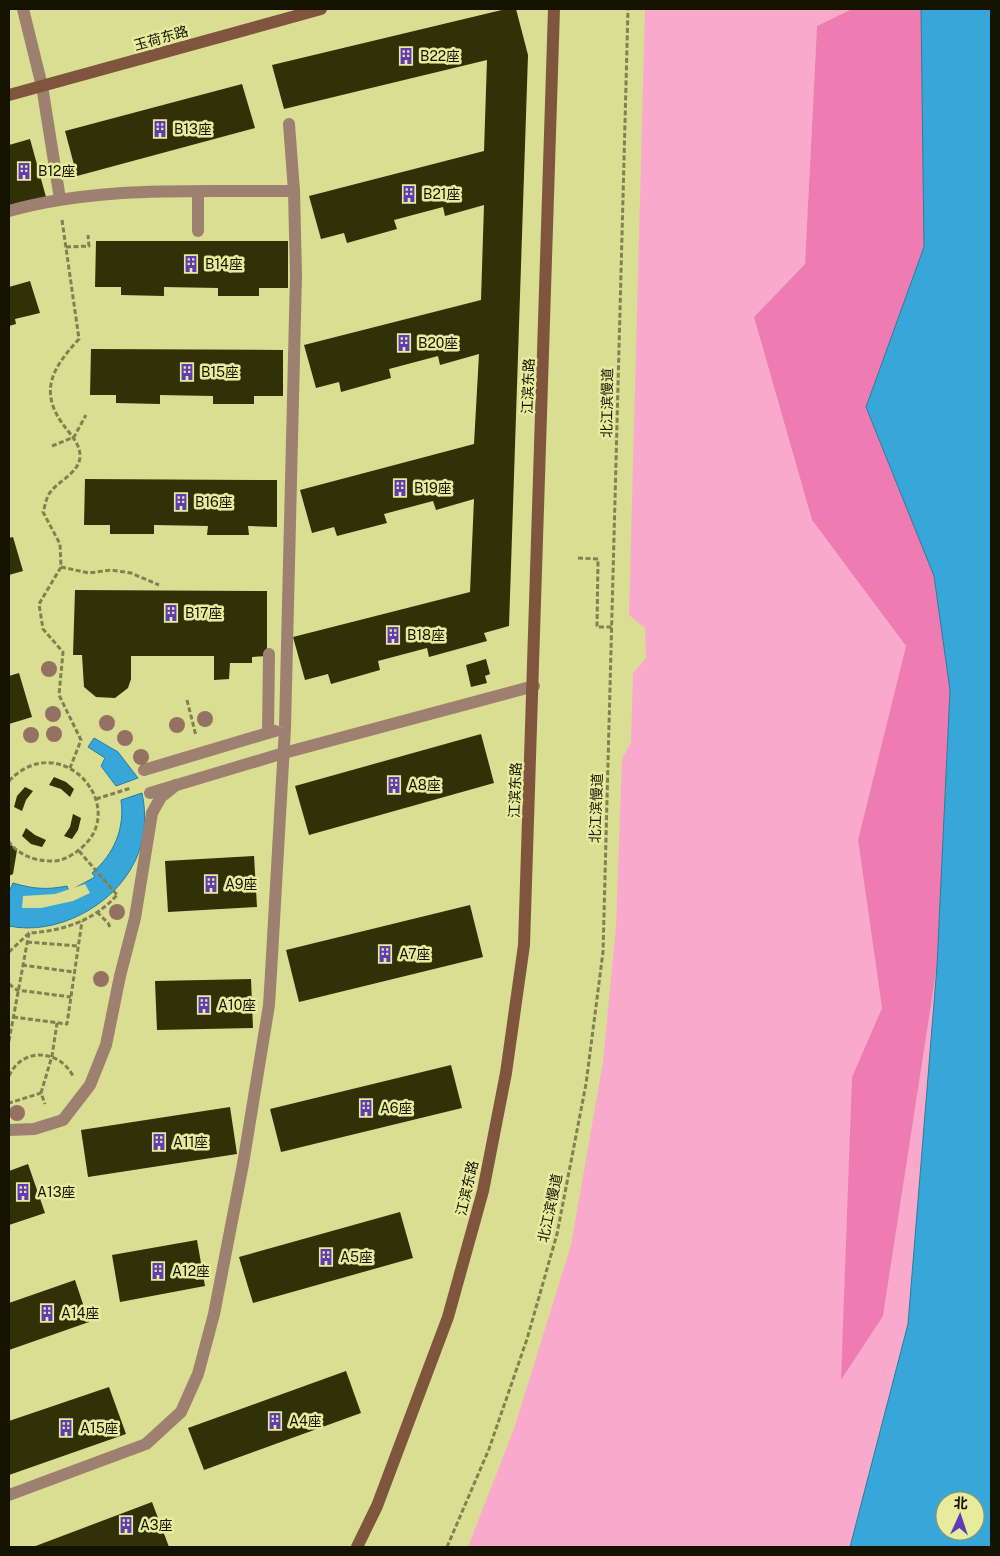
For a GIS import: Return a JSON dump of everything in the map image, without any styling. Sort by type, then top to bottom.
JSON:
[{"type":"main road","name":"玉荷东路","points":[[9,95],[321,9]]},
{"type":"main road","name":"江滨东路","points":[[357,1547],[377,1506],[448,1317],[483,1191],[506,1073],[524,946],[534,686],[554,9]]},
{"type":"street","points":[[24,9],[42,86],[60,200]]},
{"type":"street","points":[[9,1495],[146,1444],[181,1412],[198,1374],[216,1305],[243,1164],[269,1005],[285,728],[296,275],[294,191],[289,124]]},
{"type":"street","points":[[9,210],[60,200],[116,193],[294,191]]},
{"type":"street","points":[[198,192],[198,231]]},
{"type":"street","points":[[268,733],[269,654]]},
{"type":"street","points":[[150,793],[284,753],[534,686]]},
{"type":"street","points":[[144,770],[285,728]]},
{"type":"street","points":[[9,1130],[34,1129],[63,1120],[90,1085],[106,1046],[120,976],[135,918],[152,813],[161,797],[176,785]]},
{"type":"path","name":"北江滨慢道","points":[[447,1547],[489,1449],[528,1339],[557,1234],[586,1084],[603,952],[628,9]]},
{"type":"path","points":[[60,200],[79,339],[59,361],[50,383],[53,408],[74,437],[80,456],[77,467],[48,495],[44,512],[60,544],[61,568],[39,604],[43,630],[63,652],[59,695],[81,740],[70,768]]},
{"type":"path","points":[[66,247],[89,246],[88,235]]},
{"type":"path","points":[[52,446],[74,437],[86,415]]},
{"type":"path","points":[[578,558],[598,559],[597,627],[613,627]]},
{"type":"path","points":[[61,568],[89,572],[111,570],[130,573],[159,585]]},
{"type":"path","points":[[9,782],[22,770],[38,763],[56,763],[70,768],[83,777],[92,789],[96,799],[98,819],[93,834],[78,851],[72,856],[56,861],[38,861],[23,855],[9,842]]},
{"type":"path","points":[[96,799],[139,786]]},
{"type":"path","points":[[78,851],[114,891]]},
{"type":"path","points":[[9,952],[29,933],[52,931],[82,920],[110,904],[117,895]]},
{"type":"path","points":[[13,1017],[67,1024],[82,920]]},
{"type":"path","points":[[9,1042],[17,990],[29,933]]},
{"type":"path","points":[[27,942],[78,946]]},
{"type":"path","points":[[22,965],[74,972]]},
{"type":"path","points":[[9,984],[17,990],[71,997]]},
{"type":"path","points":[[51,1124],[41,1093],[52,1056],[57,1023]]},
{"type":"path","points":[[9,1076],[20,1061],[30,1056],[41,1054],[52,1056],[62,1061],[69,1069],[74,1084]]},
{"type":"path","points":[[9,1102],[41,1093]]},
{"type":"shaded area","points":[[645,9],[852,9],[817,26],[805,264],[754,317],[812,520],[906,646],[858,840],[882,1008],[852,1077],[883,1316],[937,966],[908,1324],[850,1547],[468,1547],[514,1429],[571,1245],[603,1062],[616,927],[622,759],[631,742],[633,673],[646,658],[645,628],[629,615]]},
{"type":"shaded area","points":[[852,9],[921,9],[924,247],[866,407],[934,576],[950,690],[937,966],[883,1316],[841,1380],[852,1077],[882,1008],[858,840],[906,646],[812,520],[754,317],[805,264],[817,26]]},
{"type":"water","points":[[921,9],[991,9],[991,1547],[850,1547],[908,1324],[937,966],[950,690],[934,576],[866,407],[924,247]]},
{"type":"water","points":[[94,738],[118,752],[138,778],[116,786],[101,766],[105,758],[88,747]]},
{"type":"water","points":[[142,793],[145,820],[141,846],[125,878],[112,892],[98,904],[64,922],[27,928],[9,926],[9,892],[13,883],[40,888],[67,886],[69,891],[95,877],[92,873],[106,858],[116,840],[121,821],[121,800]]},
{"type":"pier","points":[[85,884],[90,893],[73,901],[41,908],[22,908],[23,896],[55,894]]},
{"type":"building","points":[[506,9],[516,9],[528,55],[509,626],[484,633],[487,641],[429,657],[427,648],[378,661],[380,670],[331,684],[328,674],[305,680],[293,637],[470,592],[474,499],[436,510],[433,501],[384,514],[387,523],[337,536],[334,527],[312,533],[300,490],[474,444],[479,354],[440,365],[438,356],[389,369],[391,378],[341,392],[339,382],[316,388],[304,345],[481,300],[484,205],[445,216],[443,207],[394,220],[397,229],[347,243],[344,233],[321,239],[309,196],[484,151],[487,60],[284,109],[272,65]]},
{"type":"building","name":"B13座","points":[[242,84],[255,128],[77,176],[65,131]]},
{"type":"building","name":"B12座","points":[[30,139],[46,197],[9,207],[9,145]]},
{"type":"building","name":"B14座","points":[[96,241],[288,241],[288,288],[259,288],[259,296],[218,296],[218,288],[164,287],[164,296],[121,295],[121,287],[95,287]]},
{"type":"building","points":[[30,281],[40,313],[15,319],[16,324],[9,326],[9,287]]},
{"type":"building","name":"B15座","points":[[91,349],[283,350],[283,396],[254,396],[254,404],[213,404],[213,396],[160,395],[160,404],[116,403],[116,395],[90,395]]},
{"type":"building","name":"B16座","points":[[85,479],[277,480],[277,527],[248,526],[249,535],[207,535],[208,526],[154,525],[154,534],[110,534],[110,525],[84,525]]},
{"type":"building","points":[[13,537],[23,571],[9,575],[9,538]]},
{"type":"building","name":"B17座","points":[[75,590],[267,591],[267,656],[252,657],[252,663],[230,663],[229,679],[214,680],[214,656],[131,656],[131,679],[128,688],[115,698],[96,697],[84,687],[82,655],[73,655]]},
{"type":"building","points":[[486,659],[490,674],[485,676],[487,683],[471,687],[466,665]]},
{"type":"building","points":[[19,673],[32,717],[9,724],[9,676]]},
{"type":"building","name":"A8座","points":[[481,734],[494,783],[309,835],[295,786]]},
{"type":"building","points":[[54,777],[66,782],[74,789],[70,797],[61,789],[49,785]]},
{"type":"building","points":[[25,787],[33,791],[26,800],[22,811],[14,807],[17,796]]},
{"type":"building","points":[[73,814],[81,818],[78,830],[72,839],[64,836],[70,827]]},
{"type":"building","points":[[26,828],[46,840],[42,847],[31,844],[22,836]]},
{"type":"building","points":[[9,843],[17,850],[13,874],[9,876]]},
{"type":"building","name":"A9座","points":[[254,856],[257,907],[168,912],[165,861]]},
{"type":"building","name":"A7座","points":[[470,905],[483,957],[299,1002],[286,950]]},
{"type":"building","name":"A10座","points":[[251,979],[253,1028],[157,1030],[155,981]]},
{"type":"building","name":"A6座","points":[[451,1065],[462,1108],[281,1152],[270,1109]]},
{"type":"building","name":"A11座","points":[[230,1107],[237,1154],[88,1177],[81,1130]]},
{"type":"building","name":"A13座","points":[[28,1164],[45,1213],[9,1225],[9,1171]]},
{"type":"building","name":"A5座","points":[[400,1212],[413,1258],[253,1303],[239,1257]]},
{"type":"building","name":"A12座","points":[[197,1240],[205,1286],[120,1302],[112,1255]]},
{"type":"building","name":"A14座","points":[[75,1280],[89,1322],[9,1350],[9,1303]]},
{"type":"building","name":"A4座","points":[[346,1371],[361,1413],[204,1470],[188,1428]]},
{"type":"building","name":"A15座","points":[[109,1387],[126,1434],[9,1475],[9,1421]]},
{"type":"building","name":"A3座","points":[[152,1502],[169,1547],[33,1547]]},
{"type":"place","name":"B22座","points":[[406,56]]},
{"type":"place","name":"B13座","points":[[160,129]]},
{"type":"place","name":"B12座","points":[[24,171]]},
{"type":"place","name":"B21座","points":[[409,194]]},
{"type":"place","name":"B14座","points":[[191,264]]},
{"type":"place","name":"B20座","points":[[404,343]]},
{"type":"place","name":"B15座","points":[[187,372]]},
{"type":"place","name":"B19座","points":[[400,488]]},
{"type":"place","name":"B16座","points":[[181,502]]},
{"type":"place","name":"B17座","points":[[171,613]]},
{"type":"place","name":"B18座","points":[[393,635]]},
{"type":"place","name":"A8座","points":[[394,785]]},
{"type":"place","name":"A9座","points":[[211,884]]},
{"type":"place","name":"A7座","points":[[385,954]]},
{"type":"place","name":"A10座","points":[[204,1005]]},
{"type":"place","name":"A6座","points":[[366,1108]]},
{"type":"place","name":"A11座","points":[[159,1142]]},
{"type":"place","name":"A13座","points":[[23,1192]]},
{"type":"place","name":"A5座","points":[[326,1257]]},
{"type":"place","name":"A12座","points":[[158,1271]]},
{"type":"place","name":"A14座","points":[[47,1313]]},
{"type":"place","name":"A4座","points":[[275,1421]]},
{"type":"place","name":"A15座","points":[[66,1428]]},
{"type":"place","name":"A3座","points":[[126,1525]]}]
